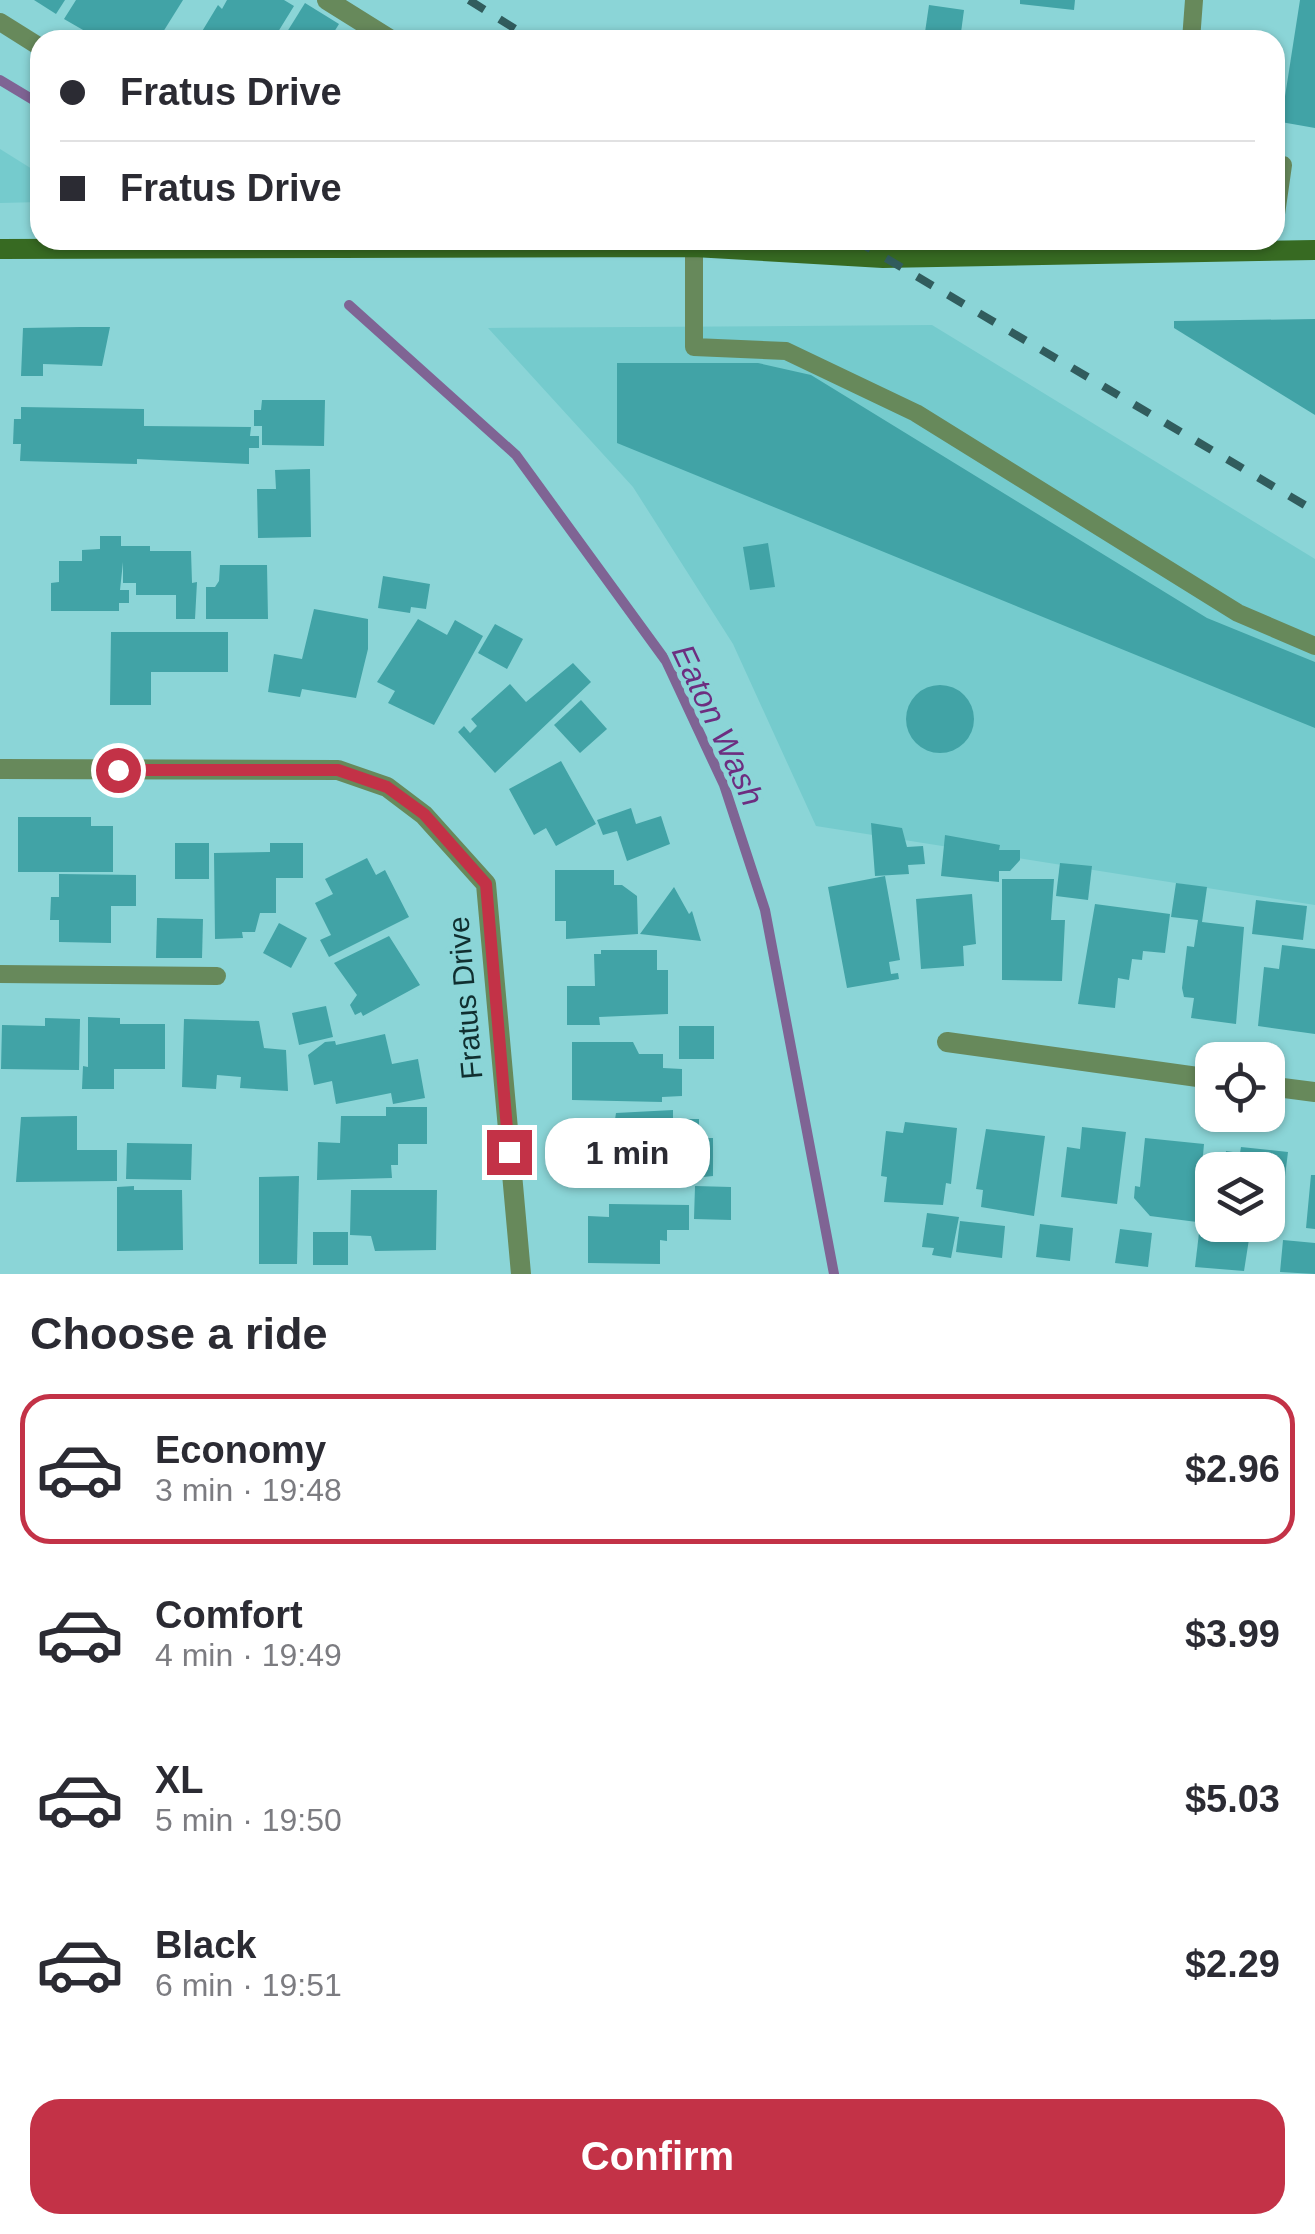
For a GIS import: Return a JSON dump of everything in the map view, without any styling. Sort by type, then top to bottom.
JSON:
[{"type":"main road","points":[[1285,247],[1315,250]]},
{"type":"main road","points":[[0,248],[30,248]]},
{"type":"main road","points":[[746,250],[884,258],[1123,250]]},
{"type":"street","points":[[327,0],[375,30]]},
{"type":"street","name":"Fratus Drive","points":[[0,770],[338,770],[387,787],[424,814],[486,884],[521,1274]]},
{"type":"street","points":[[947,1042],[1195,1077]]},
{"type":"street","points":[[1285,1088],[1315,1092]]},
{"type":"lane","points":[[1192,30],[1194,0]]},
{"type":"lane","points":[[0,22],[30,40]]},
{"type":"lane","points":[[694,250],[694,346],[786,351],[884,398],[946,431],[1238,613],[1315,646]]},
{"type":"lane","points":[[0,974],[217,976]]},
{"type":"shaded area","points":[[0,149],[30,168],[30,202],[0,203]]},
{"type":"shaded area","points":[[932,325],[1315,559],[1315,905],[816,826],[733,644],[633,487],[488,328]]},
{"type":"building","points":[[34,0],[65,0],[56,14]]},
{"type":"building","points":[[76,0],[183,0],[164,30],[83,30],[64,19]]},
{"type":"building","points":[[227,0],[284,0],[294,6],[279,30],[203,30],[218,5],[222,9]]},
{"type":"building","points":[[1020,0],[1075,0],[1074,10],[1020,4]]},
{"type":"building","points":[[1300,0],[1315,0],[1315,128],[1285,123],[1285,96]]},
{"type":"building","points":[[305,3],[339,24],[335,30],[288,30]]},
{"type":"building","points":[[929,5],[964,10],[961,30],[925,30]]},
{"type":"building","points":[[1315,319],[1315,415],[1174,328],[1174,321]]},
{"type":"building","points":[[110,327],[102,366],[43,364],[43,376],[21,376],[23,328]]},
{"type":"building","points":[[617,363],[758,363],[811,375],[1207,618],[1315,662],[1315,728],[617,443]]},
{"type":"building","points":[[262,400],[325,400],[324,446],[262,445],[262,426],[254,426],[254,410],[261,410]]},
{"type":"building","points":[[21,407],[144,409],[144,426],[251,427],[250,436],[259,436],[259,448],[249,448],[249,464],[137,459],[137,464],[20,461],[21,444],[13,444],[14,419],[21,419]]},
{"type":"building","points":[[310,469],[311,537],[258,538],[257,489],[276,489],[275,470]]},
{"type":"building","points":[[100,536],[121,536],[121,546],[150,546],[150,551],[191,551],[192,583],[197,582],[195,619],[176,619],[176,595],[136,595],[136,583],[123,583],[123,562],[120,590],[129,590],[129,603],[119,603],[119,611],[51,611],[51,583],[59,582],[59,561],[82,561],[82,550],[100,549]]},
{"type":"building","points":[[768,543],[775,587],[750,590],[743,547]]},
{"type":"building","points":[[220,565],[267,565],[268,619],[206,619],[206,587],[215,587],[219,581]]},
{"type":"building","points":[[383,576],[430,584],[426,609],[411,607],[410,613],[378,608]]},
{"type":"building","points":[[314,609],[368,619],[368,649],[356,698],[302,689],[300,697],[268,692],[274,654],[302,659]]},
{"type":"building","points":[[418,619],[447,635],[455,620],[483,636],[434,725],[388,703],[395,691],[377,682]]},
{"type":"building","points":[[495,624],[523,639],[507,669],[478,653]]},
{"type":"building","points":[[111,632],[228,632],[228,672],[151,672],[151,705],[110,705]]},
{"type":"building","points":[[573,663],[591,682],[495,773],[458,732],[464,726],[470,733],[477,726],[471,719],[510,684],[526,702]]},
{"type":"building","points":[[940,685],[953,687],[964,695],[972,706],[972,732],[964,743],[953,751],[940,753],[927,751],[916,743],[908,732],[906,719],[908,706],[916,695],[927,687]]},
{"type":"building","points":[[581,700],[607,729],[580,753],[554,725]]},
{"type":"building","points":[[561,761],[596,824],[556,846],[546,828],[534,835],[509,789]]},
{"type":"building","points":[[631,808],[636,824],[661,816],[670,844],[627,861],[617,831],[603,835],[597,820]]},
{"type":"building","points":[[18,817],[91,817],[91,826],[113,826],[113,872],[18,872]]},
{"type":"building","points":[[871,823],[902,828],[907,847],[923,846],[925,864],[908,865],[909,874],[875,876]]},
{"type":"building","points":[[945,835],[1000,845],[999,850],[1020,850],[1020,860],[1010,871],[999,871],[999,882],[941,876]]},
{"type":"building","points":[[175,843],[209,843],[209,879],[175,879]]},
{"type":"building","points":[[270,843],[303,843],[303,878],[276,878],[276,913],[260,913],[255,932],[242,932],[243,938],[215,939],[214,853],[270,852]]},
{"type":"building","points":[[367,858],[376,875],[385,870],[409,917],[329,957],[320,940],[331,935],[315,903],[333,894],[325,879]]},
{"type":"building","points":[[1060,863],[1092,866],[1088,900],[1056,896]]},
{"type":"building","points":[[555,870],[614,870],[614,885],[622,885],[637,896],[638,934],[566,939],[566,921],[555,921]]},
{"type":"building","points":[[59,874],[136,875],[136,906],[111,906],[111,943],[59,942],[59,920],[50,920],[51,897],[59,897]]},
{"type":"building","points":[[885,876],[900,960],[889,962],[891,974],[898,973],[899,979],[847,988],[828,887]]},
{"type":"building","points":[[1002,879],[1054,879],[1051,920],[1065,920],[1062,981],[1002,980]]},
{"type":"building","points":[[1176,883],[1207,887],[1202,922],[1244,927],[1236,1024],[1191,1018],[1194,998],[1184,997],[1182,988],[1187,946],[1194,947],[1198,920],[1171,917]]},
{"type":"building","points":[[674,887],[689,914],[692,911],[701,941],[640,934]]},
{"type":"building","points":[[972,894],[976,944],[963,946],[964,966],[921,969],[916,899]]},
{"type":"building","points":[[1256,900],[1307,906],[1303,940],[1252,934]]},
{"type":"building","points":[[1095,904],[1170,914],[1165,953],[1143,951],[1142,960],[1132,959],[1129,980],[1118,978],[1115,1008],[1078,1004]]},
{"type":"building","points":[[157,918],[203,919],[202,958],[156,958]]},
{"type":"building","points":[[279,923],[307,938],[291,968],[263,953]]},
{"type":"building","points":[[389,936],[420,985],[363,1016],[361,1012],[355,1015],[350,1005],[357,995],[334,963]]},
{"type":"building","points":[[1282,945],[1315,949],[1315,1034],[1258,1026],[1264,967],[1279,969]]},
{"type":"building","points":[[601,950],[657,950],[657,970],[668,970],[668,1014],[599,1017],[600,1025],[567,1025],[567,986],[595,986],[594,954],[601,954]]},
{"type":"building","points":[[326,1006],[333,1037],[299,1045],[292,1013]]},
{"type":"building","points":[[88,1017],[120,1018],[120,1024],[165,1024],[165,1069],[114,1069],[114,1089],[82,1089],[83,1066],[88,1067]]},
{"type":"building","points":[[45,1018],[80,1019],[79,1070],[1,1069],[2,1025],[45,1026]]},
{"type":"building","points":[[184,1019],[259,1021],[264,1048],[286,1050],[288,1091],[240,1088],[241,1077],[217,1075],[216,1089],[182,1087]]},
{"type":"building","points":[[679,1026],[714,1026],[714,1059],[679,1059]]},
{"type":"building","points":[[385,1034],[392,1064],[418,1059],[425,1098],[393,1104],[391,1093],[336,1104],[332,1081],[314,1085],[308,1055],[325,1042],[335,1041],[336,1045]]},
{"type":"building","points":[[572,1042],[633,1042],[639,1054],[663,1054],[663,1068],[682,1069],[682,1096],[662,1097],[662,1102],[572,1100]]},
{"type":"building","points":[[386,1107],[427,1107],[427,1144],[398,1144],[398,1165],[391,1165],[392,1178],[317,1180],[318,1142],[340,1143],[341,1116],[386,1116]]},
{"type":"building","points":[[673,1110],[673,1119],[699,1119],[699,1138],[713,1138],[713,1176],[663,1181],[663,1174],[623,1175],[615,1178],[615,1184],[582,1185],[582,1146],[611,1146],[616,1113]]},
{"type":"building","points":[[77,1116],[77,1150],[117,1150],[117,1181],[16,1182],[21,1117]]},
{"type":"building","points":[[905,1122],[957,1128],[951,1184],[946,1183],[943,1205],[884,1202],[887,1177],[881,1176],[886,1131],[903,1133]]},
{"type":"building","points":[[1082,1127],[1126,1132],[1117,1204],[1061,1197],[1067,1147],[1080,1149]]},
{"type":"building","points":[[986,1129],[1045,1136],[1034,1216],[981,1207],[983,1190],[976,1189]]},
{"type":"building","points":[[1145,1138],[1204,1144],[1203,1152],[1195,1152],[1195,1222],[1150,1216],[1134,1198],[1135,1186],[1140,1187]]},
{"type":"building","points":[[127,1143],[192,1144],[191,1180],[126,1179]]},
{"type":"building","points":[[1241,1147],[1288,1152],[1285,1176],[1285,1152],[1240,1152]]},
{"type":"building","points":[[1311,1175],[1315,1175],[1315,1229],[1306,1228]]},
{"type":"building","points":[[299,1176],[297,1264],[259,1264],[259,1177]]},
{"type":"building","points":[[134,1186],[134,1190],[182,1190],[183,1250],[117,1251],[117,1187]]},
{"type":"building","points":[[695,1186],[731,1187],[731,1220],[694,1219]]},
{"type":"building","points":[[351,1190],[437,1190],[436,1250],[375,1251],[371,1236],[350,1235]]},
{"type":"building","points":[[609,1204],[689,1205],[689,1230],[667,1230],[667,1241],[660,1240],[660,1264],[588,1263],[588,1216],[609,1217]]},
{"type":"building","points":[[927,1213],[959,1217],[951,1258],[932,1255],[934,1248],[922,1247]]},
{"type":"building","points":[[960,1221],[1005,1226],[1002,1258],[956,1252]]},
{"type":"building","points":[[1040,1224],[1073,1228],[1070,1261],[1036,1257]]},
{"type":"building","points":[[1120,1229],[1152,1233],[1148,1267],[1115,1263]]},
{"type":"building","points":[[313,1232],[348,1232],[348,1265],[313,1265]]},
{"type":"building","points":[[1285,1240],[1315,1243],[1315,1274],[1280,1272]]},
{"type":"building","points":[[1198,1242],[1249,1242],[1244,1271],[1195,1267]]},
{"type":"waterway","name":"Eaton Wash","points":[[0,80],[30,98]]},
{"type":"waterway","name":"Eaton Wash","points":[[349,305],[516,455],[666,661],[724,785],[765,910],[834,1274]]},
{"type":"railway","points":[[469,0],[517,30]]},
{"type":"railway","points":[[872,250],[1315,511]]},
{"type":"route","points":[[118,770],[338,770],[387,787],[424,814],[486,884],[509,1152]]}]
